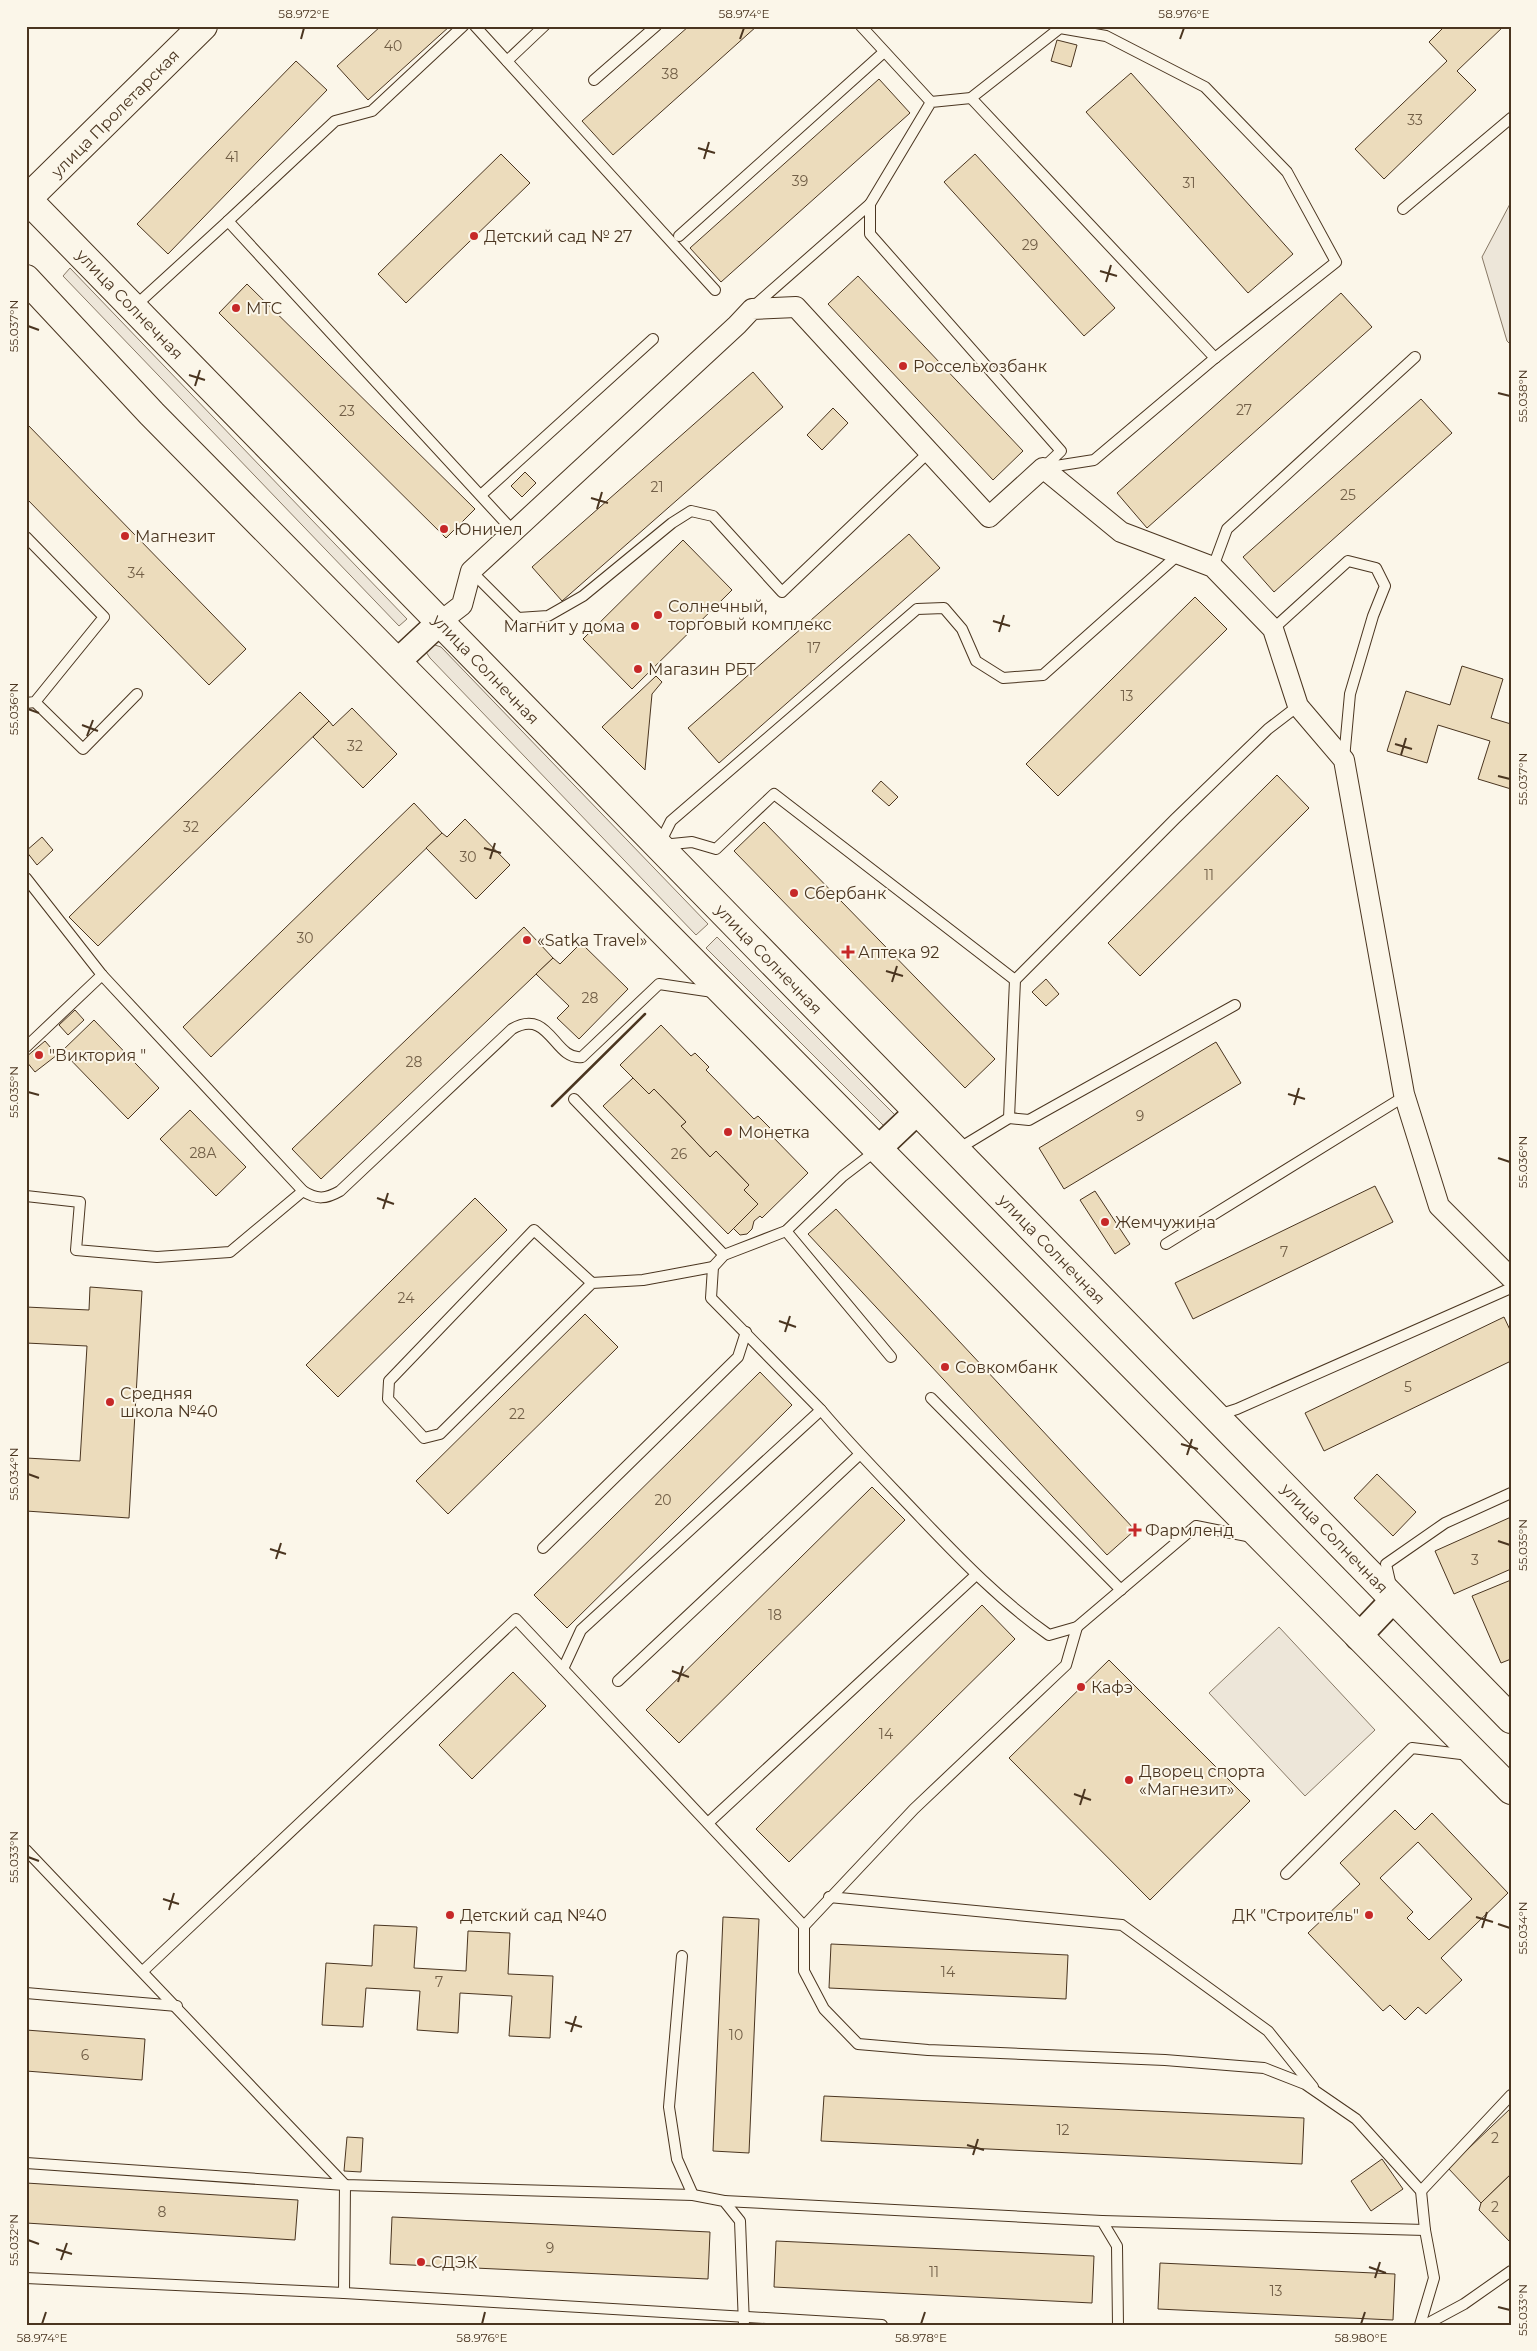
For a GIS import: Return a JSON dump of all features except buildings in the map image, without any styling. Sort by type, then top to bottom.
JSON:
[{"type":"main road","name":"улица Пролетарская","points":[[26,199],[203,26]]},
{"type":"main road","name":"улица Солнечная","points":[[26,199],[1511,1719]]},
{"type":"main road","points":[[26,279],[152,414],[1511,1790]]},
{"type":"street","points":[[397,662],[440,622],[462,605],[471,571],[752,309],[796,307],[989,517],[1043,468],[1121,532],[1213,567],[1273,629],[1298,706],[1344,760],[1405,1096],[1439,1206],[1511,1278]]},
{"type":"street","points":[[878,1150],[918,1111]]},
{"type":"street","points":[[1358,1637],[1394,1598]]},
{"type":"lane","points":[[133,308],[335,121],[372,111],[463,26]]},
{"type":"lane","points":[[475,26],[716,290]]},
{"type":"lane","points":[[507,61],[544,26]]},
{"type":"lane","points":[[594,80],[656,26]]},
{"type":"lane","points":[[861,26],[931,102]]},
{"type":"lane","points":[[931,102],[971,98],[1060,28],[1106,36],[1205,87],[1287,172],[1336,262],[1215,358],[1094,460],[1043,468]]},
{"type":"lane","points":[[679,236],[884,52]]},
{"type":"lane","points":[[971,98],[1215,358]]},
{"type":"lane","points":[[752,309],[870,204],[931,102]]},
{"type":"lane","points":[[1403,209],[1511,118]]},
{"type":"lane","points":[[870,204],[870,234],[1061,451],[1043,468]]},
{"type":"lane","points":[[228,221],[514,532]]},
{"type":"lane","points":[[481,495],[653,339]]},
{"type":"lane","points":[[1213,567],[1227,529],[1415,357]]},
{"type":"lane","points":[[471,571],[518,618],[548,616],[583,596],[672,523],[691,510],[713,516],[782,592],[929,452]]},
{"type":"lane","points":[[26,537],[104,618],[31,702],[83,749],[137,694]]},
{"type":"lane","points":[[658,846],[671,821],[917,609],[944,608],[962,629],[976,661],[1003,678],[1043,674],[1179,554]]},
{"type":"lane","points":[[1273,629],[1348,561],[1376,568],[1385,586],[1373,616],[1350,694],[1344,760]]},
{"type":"lane","points":[[1009,1118],[1015,980],[1168,825],[1268,729],[1298,706]]},
{"type":"lane","points":[[658,846],[692,842],[716,849],[774,794],[1015,980]]},
{"type":"lane","points":[[26,878],[102,975],[304,1191],[321,1199],[330,1197],[340,1191],[512,1029],[520,1025],[540,1026],[566,1051],[577,1058],[588,1052],[659,984],[724,993]]},
{"type":"lane","points":[[26,1047],[102,975]]},
{"type":"lane","points":[[956,1150],[1009,1118],[1029,1120],[1235,1004]]},
{"type":"lane","points":[[1166,1244],[1405,1096]]},
{"type":"lane","points":[[574,1099],[724,1255]]},
{"type":"lane","points":[[592,1283],[534,1230],[389,1381],[388,1399],[424,1438],[440,1434],[592,1283],[643,1280],[713,1267],[724,1255],[786,1231],[843,1176],[878,1150]]},
{"type":"lane","points":[[26,1196],[80,1202],[76,1250],[157,1257],[230,1252],[304,1191]]},
{"type":"lane","points":[[786,1231],[891,1357]]},
{"type":"lane","points":[[713,1267],[711,1298],[821,1410],[859,1455],[976,1575],[1020,1615],[1049,1635],[1077,1627],[1196,1526],[1263,1539]]},
{"type":"lane","points":[[1215,1416],[1237,1409],[1511,1288]]},
{"type":"lane","points":[[542,1548],[738,1357],[746,1332]]},
{"type":"lane","points":[[931,1398],[1120,1590]]},
{"type":"lane","points":[[563,1669],[581,1630],[821,1410]]},
{"type":"lane","points":[[618,1680],[859,1455]]},
{"type":"lane","points":[[1394,1598],[1386,1564],[1445,1523],[1511,1493]]},
{"type":"lane","points":[[708,1824],[976,1575]]},
{"type":"lane","points":[[143,1971],[516,1619],[804,1926]]},
{"type":"lane","points":[[1077,1627],[1066,1665],[914,1809],[804,1926],[804,1970],[824,2009],[858,2044],[928,2050],[1165,2060],[1264,2068],[1304,2084],[1356,2119],[1421,2191],[1425,2230],[1434,2278],[1420,2325]]},
{"type":"lane","points":[[1286,1874],[1412,1748],[1477,1756]]},
{"type":"lane","points":[[28,1854],[177,2006],[345,2185],[344,2293]]},
{"type":"lane","points":[[829,1898],[1122,1925],[1268,2031],[1320,2094]]},
{"type":"lane","points":[[682,1956],[669,2107],[676,2159],[693,2195]]},
{"type":"lane","points":[[26,1993],[177,2006]]},
{"type":"lane","points":[[1421,2191],[1511,2095]]},
{"type":"lane","points":[[26,2163],[345,2185],[693,2195],[724,2201],[1102,2221],[1425,2230]]},
{"type":"lane","points":[[724,2201],[740,2221],[744,2321]]},
{"type":"lane","points":[[1102,2221],[1117,2246],[1118,2325]]},
{"type":"lane","points":[[1425,2325],[1464,2304],[1511,2271]]},
{"type":"lane","points":[[26,2278],[344,2293],[744,2321],[882,2325]]},
{"type":"shaded area","points":[[1511,202],[1511,345],[1507,341],[1482,257]]},
{"type":"shaded area","points":[[70,268],[407,619],[399,626],[63,276]]},
{"type":"shaded area","points":[[432,644],[441,647],[708,924],[696,935],[430,658],[426,652]]},
{"type":"shaded area","points":[[717,937],[897,1117],[887,1129],[706,948]]},
{"type":"shaded area","points":[[1279,1627],[1375,1730],[1305,1796],[1209,1693]]},
{"type":"wall","points":[[552,1106],[645,1014]]},
{"type":"place","name":"Детский сад № 27","points":[[474,236]]},
{"type":"place","name":"МТС","points":[[236,308]]},
{"type":"place","name":"Россельхозбанк","points":[[903,366]]},
{"type":"place","name":"Юничел","points":[[444,529]]},
{"type":"place","name":"Магнезит","points":[[125,536]]},
{"type":"place","name":"Солнечный, торговый комплекс","points":[[658,615]]},
{"type":"place","name":"Магнит у дома","points":[[635,626]]},
{"type":"place","name":"Магазин РБТ","points":[[638,669]]},
{"type":"place","name":"Сбербанк","points":[[794,893]]},
{"type":"place","name":"«Satka Travel»","points":[[527,940]]},
{"type":"place","name":"Аптека 92","points":[[848,952]]},
{"type":"place","name":"\"Виктория \"","points":[[39,1055]]},
{"type":"place","name":"Монетка","points":[[728,1132]]},
{"type":"place","name":"Жемчужина","points":[[1105,1222]]},
{"type":"place","name":"Совкомбанк","points":[[945,1367]]},
{"type":"place","name":"Средняя школа №40","points":[[110,1402]]},
{"type":"place","name":"Фармленд","points":[[1135,1530]]},
{"type":"place","name":"Кафэ","points":[[1081,1687]]},
{"type":"place","name":"Дворец спорта «Магнезит»","points":[[1129,1780]]},
{"type":"place","name":"Детский сад №40","points":[[450,1915]]},
{"type":"place","name":"ДК \"Строитель\"","points":[[1369,1915]]},
{"type":"place","name":"СДЭК","points":[[421,2262]]}]
